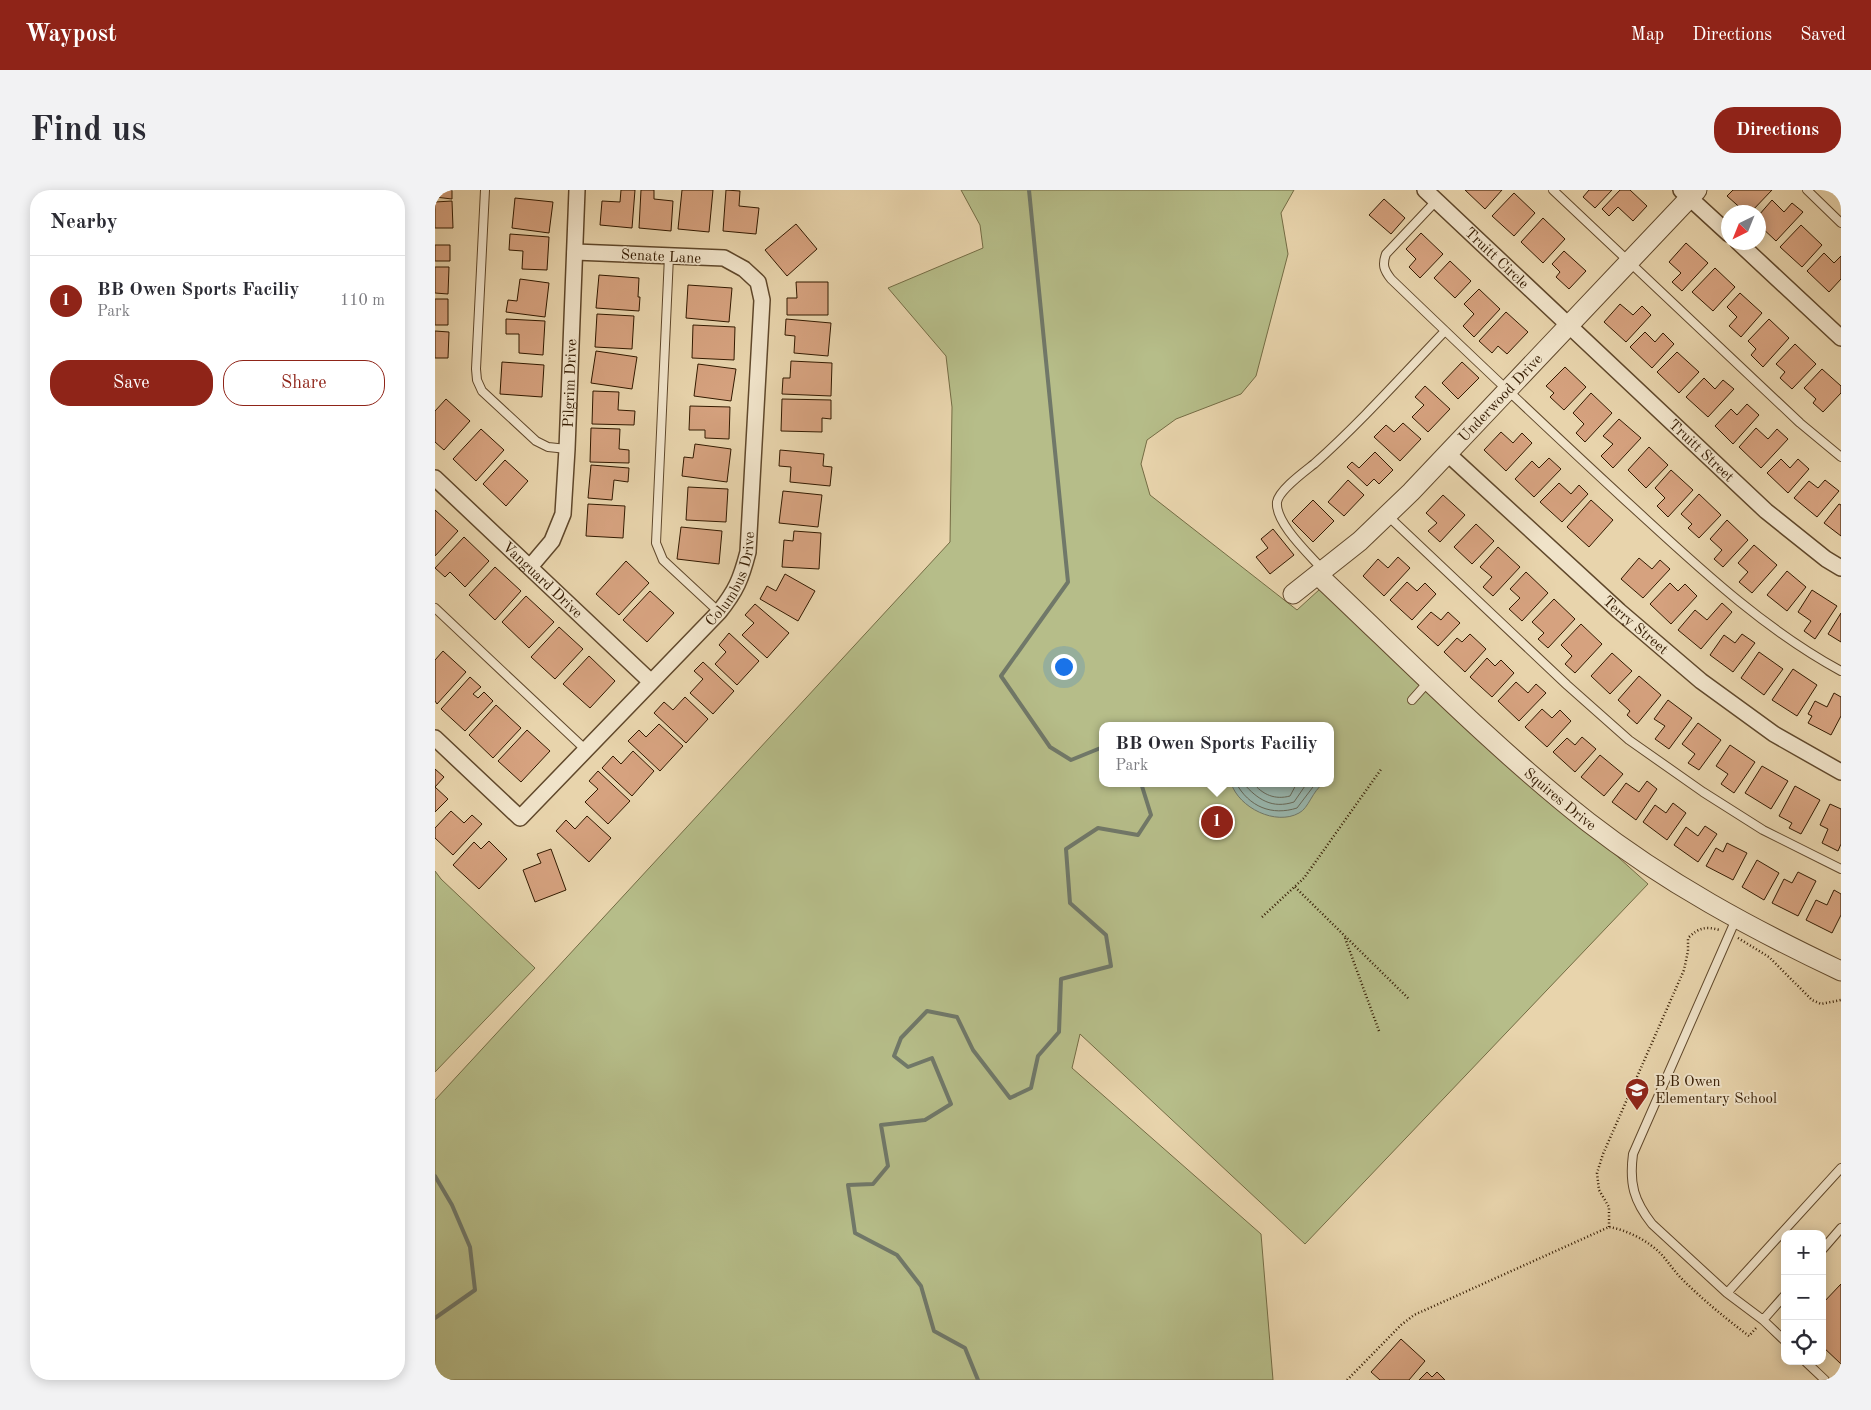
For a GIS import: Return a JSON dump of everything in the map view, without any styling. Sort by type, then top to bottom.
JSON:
[{"type":"street","name":"Pilgrim Drive","points":[[530,566],[552,541],[563,514],[577,190]]},
{"type":"street","name":"Truitt Circle","points":[[1425,190],[1568,326]]},
{"type":"street","name":"Underwood Drive","points":[[1293,594],[1387,516],[1629,262],[1689,193]]},
{"type":"street","points":[[1689,193],[1721,226]]},
{"type":"street","points":[[1747,250],[1841,338]]},
{"type":"street","name":"Senate Lane","points":[[575,252],[724,258],[744,268]]},
{"type":"street","name":"Columbus Drive","points":[[435,738],[519,818],[719,612],[733,594],[743,573],[748,552],[762,300],[758,282],[744,268]]},
{"type":"street","name":"Truitt Street","points":[[1568,326],[1766,511],[1826,559],[1841,568]]},
{"type":"street","name":"Terry Street","points":[[1448,454],[1619,611],[1701,681],[1774,734],[1841,772]]},
{"type":"street","name":"Vanguard Drive","points":[[435,478],[650,681]]},
{"type":"street","name":"Squires Drive","points":[[1320,572],[1527,772],[1589,823],[1733,926],[1841,971]]},
{"type":"lane","points":[[485,190],[477,380],[482,391],[536,442],[548,447],[567,449]]},
{"type":"lane","points":[[1553,190],[1800,424],[1841,457]]},
{"type":"lane","points":[[1807,190],[1841,222]]},
{"type":"lane","points":[[1436,201],[1386,254],[1383,262],[1384,270],[1391,279],[1507,391],[1714,582],[1771,626],[1841,671]]},
{"type":"lane","points":[[669,256],[656,543],[663,560],[719,612]]},
{"type":"lane","points":[[1320,572],[1283,523],[1278,512],[1277,500],[1283,491],[1325,454],[1445,331]]},
{"type":"lane","points":[[1387,516],[1567,685],[1629,740],[1703,792],[1763,830],[1841,869]]},
{"type":"lane","points":[[435,608],[586,750]]},
{"type":"lane","points":[[1412,700],[1430,680]]},
{"type":"lane","points":[[1733,926],[1633,1154],[1631,1170],[1635,1196],[1652,1224],[1727,1293],[1763,1320],[1781,1337]]},
{"type":"lane","points":[[1727,1293],[1841,1168]]},
{"type":"lane","points":[[1826,1245],[1841,1228]]},
{"type":"lane","points":[[1763,1320],[1781,1300]]},
{"type":"lane","points":[[1809,1365],[1825,1380]]},
{"type":"path","points":[[1262,917],[1303,878],[1382,768]]},
{"type":"path","points":[[1295,886],[1409,999]]},
{"type":"path","points":[[1609,1227],[1609,1207],[1599,1190],[1597,1173],[1603,1154],[1684,970],[1688,951],[1687,938],[1698,929],[1733,926],[1748,945],[1769,957],[1812,1000],[1821,1004],[1841,1000]]},
{"type":"path","points":[[1344,935],[1379,1030]]},
{"type":"path","points":[[1347,1380],[1413,1315],[1609,1227],[1621,1229],[1644,1241],[1660,1253],[1680,1277],[1705,1301],[1749,1336],[1763,1320]]},
{"type":"green space","points":[[961,190],[1294,190],[1281,213],[1288,254],[1256,376],[1241,394],[1176,419],[1147,440],[1141,464],[1150,495],[1297,610],[1320,589],[1648,884],[1305,1244],[1080,1034],[1072,1068],[1261,1234],[1273,1380],[435,1380],[435,1100],[950,542],[952,407],[946,356],[888,288],[983,248],[980,225]]},
{"type":"green space","points":[[435,871],[441,879],[535,968],[435,1072]]},
{"type":"water","points":[[1233,787],[1319,787],[1302,811],[1290,816],[1280,817],[1269,816],[1250,807],[1235,792]]},
{"type":"building","points":[[435,190],[452,190],[452,199],[435,197]]},
{"type":"building","points":[[621,190],[635,190],[632,228],[600,225],[602,201],[620,202]]},
{"type":"building","points":[[641,190],[654,190],[654,199],[673,201],[671,231],[639,228]]},
{"type":"building","points":[[682,190],[713,190],[709,232],[678,229]]},
{"type":"building","points":[[726,190],[740,191],[739,206],[759,208],[756,234],[723,231]]},
{"type":"building","points":[[1465,190],[1502,190],[1485,209]]},
{"type":"building","points":[[1589,190],[1612,190],[1595,208],[1583,197]]},
{"type":"building","points":[[1620,190],[1630,190],[1647,206],[1633,221],[1618,207],[1609,216],[1602,209]]},
{"type":"building","points":[[1733,190],[1772,190],[1758,205],[1737,205],[1727,196]]},
{"type":"building","points":[[1514,193],[1535,213],[1514,236],[1492,216]]},
{"type":"building","points":[[515,198],[553,202],[549,233],[512,228]]},
{"type":"building","points":[[1384,199],[1405,218],[1391,234],[1369,215]]},
{"type":"building","points":[[1772,200],[1784,212],[1792,203],[1803,212],[1776,241],[1766,232],[1766,207]]},
{"type":"building","points":[[452,201],[453,228],[435,228],[435,202]]},
{"type":"building","points":[[1543,218],[1565,239],[1543,263],[1521,242]]},
{"type":"building","points":[[796,224],[817,249],[787,276],[765,250]]},
{"type":"building","points":[[1801,225],[1822,245],[1802,267],[1780,247]]},
{"type":"building","points":[[1421,233],[1443,254],[1420,278],[1409,267],[1416,259],[1406,249]]},
{"type":"building","points":[[510,234],[549,237],[547,270],[522,269],[523,251],[509,250]]},
{"type":"building","points":[[1686,243],[1708,263],[1682,291],[1672,282],[1681,273],[1669,262]]},
{"type":"building","points":[[435,245],[450,245],[450,261],[435,261]]},
{"type":"building","points":[[1564,251],[1586,271],[1569,289],[1556,277],[1560,272],[1552,264]]},
{"type":"building","points":[[1824,253],[1834,263],[1841,256],[1841,279],[1829,292],[1807,271]]},
{"type":"building","points":[[1450,261],[1471,281],[1455,298],[1434,278]]},
{"type":"building","points":[[435,267],[449,267],[448,294],[435,293]]},
{"type":"building","points":[[1715,268],[1735,287],[1713,311],[1692,292]]},
{"type":"building","points":[[599,275],[639,278],[639,311],[596,308]]},
{"type":"building","points":[[520,279],[549,283],[545,317],[506,312],[508,300],[517,301]]},
{"type":"building","points":[[796,282],[828,282],[828,315],[787,315],[787,298],[797,298]]},
{"type":"building","points":[[688,285],[732,288],[729,322],[686,318]]},
{"type":"building","points":[[1479,289],[1500,309],[1474,337],[1463,326],[1474,314],[1464,304]]},
{"type":"building","points":[[1740,293],[1762,313],[1741,337],[1729,326],[1737,317],[1727,307]]},
{"type":"building","points":[[435,299],[448,299],[448,325],[435,325]]},
{"type":"building","points":[[1620,304],[1633,315],[1642,306],[1651,315],[1626,342],[1604,322]]},
{"type":"building","points":[[1506,312],[1528,332],[1507,354],[1498,346],[1492,353],[1479,341]]},
{"type":"building","points":[[597,314],[634,316],[632,349],[595,347]]},
{"type":"building","points":[[506,319],[545,321],[543,355],[519,353],[519,334],[506,334]]},
{"type":"building","points":[[786,319],[831,323],[828,356],[794,353],[795,336],[785,335]]},
{"type":"building","points":[[1769,319],[1789,338],[1763,367],[1751,355],[1756,349],[1748,341]]},
{"type":"building","points":[[693,325],[735,327],[734,360],[692,358]]},
{"type":"building","points":[[435,331],[449,332],[448,358],[435,358]]},
{"type":"building","points":[[1645,332],[1655,342],[1663,333],[1674,344],[1652,368],[1630,347]]},
{"type":"building","points":[[1795,344],[1816,364],[1792,389],[1780,378],[1785,372],[1776,364]]},
{"type":"building","points":[[596,351],[637,357],[632,389],[591,383]]},
{"type":"building","points":[[1677,352],[1699,372],[1679,393],[1657,372]]},
{"type":"building","points":[[791,361],[832,363],[831,396],[782,394],[783,378],[790,378]]},
{"type":"building","points":[[502,362],[544,365],[542,397],[500,394]]},
{"type":"building","points":[[1462,362],[1479,378],[1458,399],[1442,383]]},
{"type":"building","points":[[698,364],[736,369],[731,401],[694,396]]},
{"type":"building","points":[[1565,367],[1586,387],[1564,410],[1550,397],[1554,393],[1546,386]]},
{"type":"building","points":[[1822,369],[1841,386],[1841,393],[1823,412],[1813,403],[1816,399],[1804,388]]},
{"type":"building","points":[[1704,378],[1715,389],[1723,380],[1734,389],[1708,417],[1686,397]]},
{"type":"building","points":[[1425,386],[1450,409],[1428,432],[1412,417],[1424,405],[1415,397]]},
{"type":"building","points":[[593,391],[619,392],[618,410],[635,411],[634,425],[592,424]]},
{"type":"building","points":[[1591,393],[1612,413],[1585,442],[1576,433],[1584,424],[1573,413]]},
{"type":"building","points":[[446,399],[470,421],[444,450],[435,442],[435,411]]},
{"type":"building","points":[[782,399],[831,400],[831,419],[822,418],[822,432],[781,431]]},
{"type":"building","points":[[1747,404],[1759,415],[1733,444],[1715,426],[1731,409],[1737,415]]},
{"type":"building","points":[[690,406],[730,407],[729,439],[705,438],[705,430],[689,430]]},
{"type":"building","points":[[1619,419],[1641,438],[1613,468],[1601,456],[1613,444],[1603,436]]},
{"type":"building","points":[[1403,423],[1421,439],[1400,461],[1374,437],[1386,425],[1394,432]]},
{"type":"building","points":[[591,428],[620,429],[619,449],[629,450],[629,463],[590,462]]},
{"type":"building","points":[[1756,428],[1768,439],[1777,429],[1788,439],[1761,468],[1739,447]]},
{"type":"building","points":[[481,429],[504,450],[476,481],[453,459]]},
{"type":"building","points":[[1501,432],[1513,443],[1522,433],[1532,443],[1506,471],[1484,450]]},
{"type":"building","points":[[695,444],[731,449],[727,482],[682,476],[684,457],[693,458]]},
{"type":"building","points":[[1649,447],[1668,465],[1646,488],[1628,470]]},
{"type":"building","points":[[780,450],[824,454],[823,466],[832,467],[830,486],[790,482],[791,467],[779,466]]},
{"type":"building","points":[[1375,452],[1393,470],[1379,484],[1374,479],[1367,486],[1347,467],[1352,462],[1359,468]]},
{"type":"building","points":[[1549,458],[1561,469],[1534,497],[1515,479],[1532,461],[1539,468]]},
{"type":"building","points":[[1781,459],[1790,468],[1798,459],[1809,469],[1788,493],[1767,473]]},
{"type":"building","points":[[505,460],[528,481],[506,506],[483,484]]},
{"type":"building","points":[[591,465],[629,468],[628,482],[614,480],[612,500],[588,498]]},
{"type":"building","points":[[1671,470],[1693,490],[1668,517],[1657,506],[1665,498],[1655,488]]},
{"type":"building","points":[[1348,480],[1364,495],[1344,516],[1328,502]]},
{"type":"building","points":[[1825,480],[1839,491],[1817,517],[1794,498],[1809,481],[1818,488]]},
{"type":"building","points":[[1559,483],[1571,494],[1579,485],[1588,494],[1562,522],[1540,502]]},
{"type":"building","points":[[688,487],[728,489],[726,522],[686,520]]},
{"type":"building","points":[[783,491],[822,495],[818,527],[779,523]]},
{"type":"building","points":[[1699,494],[1721,515],[1699,538],[1688,528],[1692,524],[1681,514]]},
{"type":"building","points":[[1443,495],[1465,515],[1440,542],[1428,531],[1437,523],[1426,513]]},
{"type":"building","points":[[1313,500],[1334,521],[1313,542],[1292,521]]},
{"type":"building","points":[[1591,500],[1613,520],[1589,547],[1567,527]]},
{"type":"building","points":[[588,504],[625,506],[623,538],[586,536]]},
{"type":"building","points":[[1839,504],[1841,505],[1841,536],[1824,523]]},
{"type":"building","points":[[435,510],[458,531],[435,556]]},
{"type":"building","points":[[1727,520],[1748,540],[1723,567],[1714,559],[1722,550],[1710,539]]},
{"type":"building","points":[[1476,524],[1494,541],[1472,564],[1454,547]]},
{"type":"building","points":[[681,527],[722,531],[719,564],[677,559]]},
{"type":"building","points":[[1273,529],[1294,555],[1270,574],[1256,557],[1268,548],[1261,539]]},
{"type":"building","points":[[794,531],[821,533],[819,569],[782,567],[784,540],[793,541]]},
{"type":"building","points":[[464,537],[489,561],[465,587],[450,572],[445,577],[435,568]]},
{"type":"building","points":[[1754,545],[1777,565],[1752,593],[1739,582],[1748,572],[1738,563]]},
{"type":"building","points":[[1498,547],[1520,567],[1493,596],[1483,587],[1492,577],[1480,567]]},
{"type":"building","points":[[1398,557],[1410,568],[1384,596],[1363,576],[1378,559],[1388,568]]},
{"type":"building","points":[[1639,558],[1652,569],[1660,560],[1670,569],[1643,598],[1621,579]]},
{"type":"building","points":[[626,561],[649,583],[619,615],[596,594]]},
{"type":"building","points":[[495,567],[521,591],[495,620],[469,595]]},
{"type":"building","points":[[1787,571],[1806,587],[1787,611],[1767,595]]},
{"type":"building","points":[[1526,572],[1548,593],[1522,621],[1509,609],[1520,598],[1510,589]]},
{"type":"building","points":[[785,574],[815,591],[798,621],[760,599],[767,586],[776,591]]},
{"type":"building","points":[[1407,582],[1417,591],[1425,583],[1436,594],[1412,620],[1390,600]]},
{"type":"building","points":[[1670,583],[1678,591],[1685,584],[1697,596],[1671,624],[1650,604]]},
{"type":"building","points":[[1812,590],[1837,606],[1815,639],[1804,631],[1811,621],[1798,612]]},
{"type":"building","points":[[650,591],[674,613],[647,642],[623,620]]},
{"type":"building","points":[[526,596],[554,622],[529,648],[502,622]]},
{"type":"building","points":[[1554,599],[1575,619],[1548,648],[1538,639],[1544,633],[1532,622]]},
{"type":"building","points":[[1722,603],[1732,612],[1701,649],[1678,630],[1695,610],[1707,620]]},
{"type":"building","points":[[755,604],[789,633],[767,658],[742,635],[754,623],[745,615]]},
{"type":"building","points":[[1431,612],[1441,620],[1448,612],[1460,623],[1438,646],[1417,627]]},
{"type":"building","points":[[1841,613],[1841,642],[1828,634]]},
{"type":"building","points":[[1581,624],[1602,644],[1575,673],[1565,664],[1572,656],[1561,645]]},
{"type":"building","points":[[559,627],[583,649],[555,679],[531,657]]},
{"type":"building","points":[[729,633],[759,661],[737,685],[715,664],[726,652],[719,645]]},
{"type":"building","points":[[1470,634],[1486,649],[1465,672],[1444,652],[1457,638],[1462,642]]},
{"type":"building","points":[[1742,634],[1755,643],[1733,672],[1710,655],[1724,635],[1735,643]]},
{"type":"building","points":[[443,651],[466,672],[437,704],[435,701],[435,660]]},
{"type":"building","points":[[1759,652],[1783,669],[1764,695],[1741,678]]},
{"type":"building","points":[[1612,653],[1632,671],[1610,694],[1591,676]]},
{"type":"building","points":[[589,656],[615,681],[590,708],[563,684]]},
{"type":"building","points":[[1487,658],[1495,666],[1501,660],[1514,673],[1492,697],[1470,677]]},
{"type":"building","points":[[703,662],[734,691],[713,714],[690,693],[703,679],[694,671]]},
{"type":"building","points":[[1793,669],[1817,685],[1797,716],[1772,700]]},
{"type":"building","points":[[1639,676],[1661,695],[1637,724],[1627,715],[1630,711],[1618,700]]},
{"type":"building","points":[[470,677],[481,687],[473,694],[478,698],[484,692],[493,701],[465,731],[441,709]]},
{"type":"building","points":[[1516,682],[1528,693],[1536,684],[1546,693],[1519,721],[1498,701]]},
{"type":"building","points":[[1834,693],[1841,697],[1841,716],[1831,735],[1808,723],[1812,716],[1808,714],[1815,701],[1827,707]]},
{"type":"building","points":[[685,697],[708,719],[686,743],[654,713],[664,702],[673,710]]},
{"type":"building","points":[[1668,700],[1692,718],[1669,749],[1655,739],[1665,726],[1654,719]]},
{"type":"building","points":[[496,705],[521,728],[493,758],[469,735]]},
{"type":"building","points":[[1542,709],[1552,718],[1560,710],[1571,721],[1547,747],[1525,727]]},
{"type":"building","points":[[1698,723],[1721,740],[1699,770],[1688,763],[1695,754],[1682,744]]},
{"type":"building","points":[[659,724],[683,746],[660,771],[628,741],[639,730],[646,737]]},
{"type":"building","points":[[527,730],[550,751],[521,782],[498,761]]},
{"type":"building","points":[[1582,737],[1596,749],[1575,772],[1553,752],[1567,738],[1575,745]]},
{"type":"building","points":[[1730,745],[1755,762],[1734,793],[1721,784],[1728,774],[1716,766]]},
{"type":"building","points":[[633,751],[654,771],[632,796],[602,768],[613,756],[621,764]]},
{"type":"building","points":[[1600,755],[1623,774],[1604,796],[1581,777]]},
{"type":"building","points":[[1762,766],[1788,781],[1771,809],[1745,793]]},
{"type":"building","points":[[435,769],[444,777],[435,787]]},
{"type":"building","points":[[598,771],[630,801],[608,824],[585,802],[598,789],[589,781]]},
{"type":"building","points":[[1647,781],[1657,789],[1636,820],[1612,802],[1626,783],[1639,792]]},
{"type":"building","points":[[1795,786],[1820,800],[1801,834],[1789,828],[1792,823],[1779,816]]},
{"type":"building","points":[[435,787],[448,799],[435,812]]},
{"type":"building","points":[[1673,803],[1686,813],[1667,840],[1643,822],[1655,805],[1666,813]]},
{"type":"building","points":[[1830,804],[1841,809],[1841,844],[1838,851],[1822,843],[1828,829],[1820,825]]},
{"type":"building","points":[[451,811],[464,823],[472,815],[482,824],[453,855],[435,838],[435,828]]},
{"type":"building","points":[[587,816],[611,838],[589,862],[556,831],[566,820],[575,829]]},
{"type":"building","points":[[1705,826],[1717,834],[1698,862],[1674,845],[1686,827],[1698,836]]},
{"type":"building","points":[[489,841],[507,859],[479,889],[453,865],[474,842],[481,849]]},
{"type":"building","points":[[1727,843],[1747,853],[1733,880],[1706,866],[1716,848],[1723,852]]},
{"type":"building","points":[[551,849],[566,890],[535,902],[523,870],[541,863],[537,854]]},
{"type":"building","points":[[1757,860],[1779,873],[1764,900],[1742,887]]},
{"type":"building","points":[[1798,872],[1816,881],[1798,916],[1772,903],[1784,879],[1792,883]]},
{"type":"building","points":[[1834,890],[1841,894],[1841,915],[1832,933],[1806,920],[1816,900],[1827,905]]},
{"type":"building","points":[[1841,1284],[1841,1364],[1826,1350],[1826,1300]]},
{"type":"building","points":[[1401,1339],[1425,1361],[1409,1380],[1380,1380],[1371,1372]]},
{"type":"building","points":[[1427,1372],[1432,1377],[1437,1372],[1445,1380],[1419,1380]]},
{"type":"waterway","points":[[1029,190],[1068,582],[1001,676],[1050,747],[1071,760],[1099,749]]},
{"type":"waterway","points":[[978,1380],[965,1348],[934,1331],[921,1286],[897,1255],[855,1233],[848,1185],[873,1184],[888,1166],[881,1125],[925,1120],[951,1104],[932,1058],[908,1067],[894,1056],[901,1038],[927,1011],[957,1017],[973,1050],[1010,1098],[1031,1088],[1038,1056],[1059,1032],[1061,979],[1111,966],[1106,935],[1070,903],[1066,849],[1098,828],[1138,835],[1151,815],[1142,787]]},
{"type":"waterway","points":[[435,1176],[452,1205],[470,1247],[475,1290],[435,1318]]},
{"type":"place","name":"BB Owen Sports Faciliy","points":[[1217,822]]},
{"type":"place","name":"B B Owen Elementary School","points":[[1637,1111]]}]
